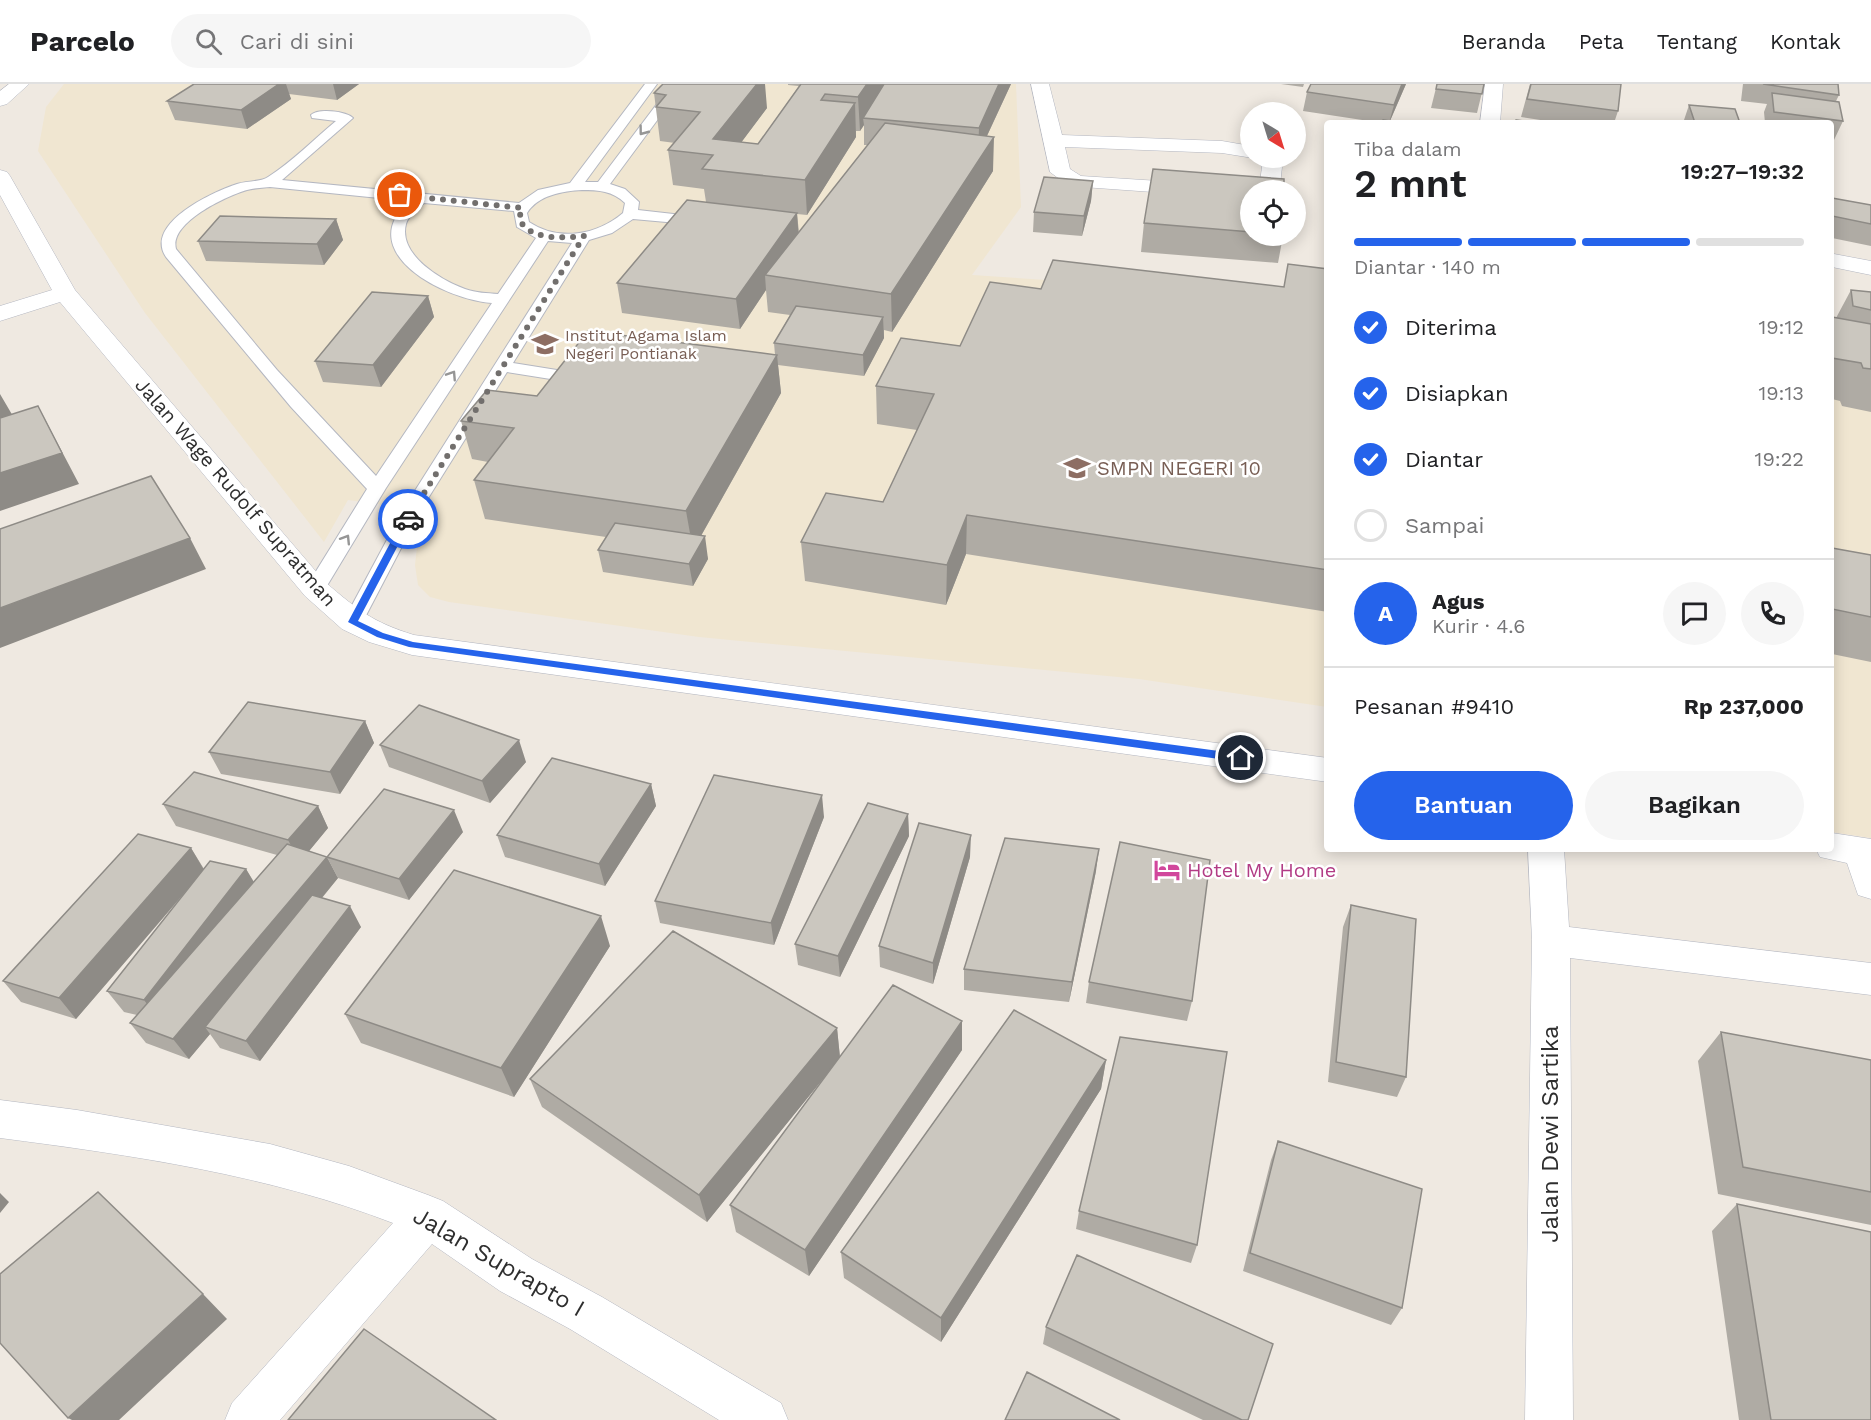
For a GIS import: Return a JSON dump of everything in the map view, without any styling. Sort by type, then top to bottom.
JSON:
[{"type":"street","points":[[0,100],[20,84]]},
{"type":"street","points":[[1040,84],[1060,172],[1076,182],[1240,192]]},
{"type":"street","points":[[1490,120],[1494,84]]},
{"type":"street","points":[[1054,141],[1222,147],[1240,150]]},
{"type":"street","name":"Jalan Wage Rudolf Supratman","points":[[0,176],[65,293],[315,588],[352,622],[380,635],[412,645],[1324,769]]},
{"type":"street","points":[[1834,261],[1871,268]]},
{"type":"street","points":[[0,315],[65,293]]},
{"type":"street","points":[[1855,850],[1871,885]]},
{"type":"street","name":"Jalan Dewi Sartika","points":[[1546,852],[1551,940],[1549,1420]]},
{"type":"street","points":[[1551,940],[1871,979]]},
{"type":"street","name":"Jalan Suprapto I","points":[[0,1119],[77,1129],[270,1164],[349,1186],[428,1216],[516,1275],[586,1313],[764,1420]]},
{"type":"street","points":[[249,1420],[428,1216]]},
{"type":"lane","points":[[575,186],[651,84]]},
{"type":"lane","points":[[602,186],[678,84]]},
{"type":"lane","points":[[270,183],[347,118],[317,115]]},
{"type":"lane","points":[[377,488],[344,455],[254,355],[171,254],[167,246],[172,231],[196,210],[241,187],[270,183],[522,208]]},
{"type":"lane","points":[[575,186],[602,186],[621,193],[628,197],[632,208],[630,214],[608,230],[584,236],[544,236],[522,224],[519,219],[522,208],[532,199],[547,192],[575,186]]},
{"type":"lane","points":[[422,197],[407,212],[398,226],[398,239],[408,258],[448,288],[469,295],[502,299]]},
{"type":"lane","points":[[630,214],[710,222]]},
{"type":"lane","points":[[315,588],[377,488],[544,236]]},
{"type":"lane","points":[[352,622],[413,508],[584,236]]},
{"type":"lane","points":[[502,366],[582,379]]},
{"type":"shaded area","name":"Institut Agama Islam Negeri Pontianak","points":[[64,84],[1016,84],[1021,207],[972,275],[1324,299],[1324,707],[1139,679],[699,637],[449,602],[430,597],[418,585],[415,565],[421,510],[348,500],[324,542],[145,313],[38,151],[46,107]]},
{"type":"shaded area","points":[[1834,351],[1871,358],[1871,838],[1834,832]]},
{"type":"building","points":[[194,84],[279,84],[241,110],[167,101]]},
{"type":"building","points":[[663,84],[757,84],[713,139],[758,144],[801,84],[867,84],[858,97],[825,94],[821,100],[855,103],[805,180],[702,169],[713,155],[668,150],[700,112],[656,107],[666,95],[654,93]]},
{"type":"building","points":[[884,84],[999,84],[979,128],[863,118]]},
{"type":"building","points":[[1311,84],[1402,84],[1394,105],[1307,92]]},
{"type":"building","points":[[1437,84],[1484,84],[1482,94],[1436,89]]},
{"type":"building","points":[[1531,84],[1621,84],[1618,111],[1527,99]]},
{"type":"building","points":[[1763,84],[1838,84],[1839,95]]},
{"type":"building","points":[[1772,93],[1839,102],[1843,121],[1774,112]]},
{"type":"building","points":[[1689,105],[1735,109],[1739,120],[1694,120]]},
{"type":"building","points":[[885,123],[994,137],[891,294],[765,275]]},
{"type":"building","points":[[1153,169],[1284,179],[1240,180],[1240,231],[1144,223]]},
{"type":"building","points":[[1044,177],[1093,181],[1084,216],[1034,212]]},
{"type":"building","points":[[1834,198],[1871,205],[1871,224],[1834,216]]},
{"type":"building","points":[[687,200],[797,213],[736,299],[617,283]]},
{"type":"building","points":[[220,216],[336,219],[317,244],[198,241]]},
{"type":"building","points":[[1053,260],[1284,287],[1288,264],[1324,268],[1324,569],[967,515],[947,565],[801,542],[826,493],[883,502],[934,394],[876,386],[901,338],[960,346],[990,282],[1041,289]]},
{"type":"building","points":[[1851,290],[1871,292],[1871,310],[1853,306]]},
{"type":"building","points":[[372,292],[428,296],[373,365],[315,361]]},
{"type":"building","points":[[796,306],[883,317],[863,355],[774,343]]},
{"type":"building","points":[[1834,317],[1871,324],[1871,369],[1863,368],[1861,363],[1834,358]]},
{"type":"building","points":[[588,331],[777,355],[686,511],[474,480],[514,428],[461,421],[487,390],[537,396]]},
{"type":"building","points":[[38,406],[62,453],[0,473],[0,418]]},
{"type":"building","points":[[151,476],[190,538],[0,608],[0,529]]},
{"type":"building","points":[[615,523],[705,536],[689,564],[598,550]]},
{"type":"building","points":[[1834,548],[1871,555],[1871,617],[1834,609]]},
{"type":"building","points":[[248,702],[365,721],[330,772],[209,752]]},
{"type":"building","points":[[419,705],[519,740],[482,781],[380,745]]},
{"type":"building","points":[[552,758],[651,784],[599,864],[497,835]]},
{"type":"building","points":[[194,772],[318,806],[288,840],[163,804]]},
{"type":"building","points":[[714,775],[822,795],[771,923],[655,901]]},
{"type":"building","points":[[384,789],[454,810],[399,879],[327,857]]},
{"type":"building","points":[[868,803],[908,814],[838,956],[795,944]]},
{"type":"building","points":[[919,823],[971,835],[933,963],[879,946]]},
{"type":"building","points":[[138,834],[191,848],[59,998],[3,981]]},
{"type":"building","points":[[1005,838],[1099,849],[1072,982],[964,969]]},
{"type":"building","name":"Hotel My Home","points":[[1120,842],[1210,860],[1192,1001],[1089,982]]},
{"type":"building","points":[[287,844],[327,857],[173,1039],[130,1023]]},
{"type":"building","points":[[210,861],[246,869],[144,1000],[107,991]]},
{"type":"building","points":[[454,870],[601,916],[501,1068],[345,1014]]},
{"type":"building","points":[[312,895],[350,906],[246,1041],[205,1027]]},
{"type":"building","points":[[1351,905],[1416,919],[1406,1077],[1336,1062]]},
{"type":"building","points":[[673,931],[837,1028],[699,1195],[530,1079]]},
{"type":"building","points":[[893,985],[962,1021],[805,1250],[730,1205]]},
{"type":"building","points":[[1014,1010],[1106,1060],[941,1318],[841,1252]]},
{"type":"building","points":[[1721,1032],[1871,1060],[1871,1192],[1743,1167]]},
{"type":"building","points":[[1120,1037],[1227,1052],[1197,1245],[1079,1211]]},
{"type":"building","points":[[1278,1141],[1422,1189],[1402,1308],[1250,1253]]},
{"type":"building","points":[[98,1192],[203,1294],[68,1418],[0,1343],[0,1274]]},
{"type":"building","points":[[1737,1204],[1871,1232],[1871,1420],[1771,1420]]},
{"type":"building","points":[[1077,1255],[1273,1344],[1248,1420],[1242,1420],[1046,1327]]},
{"type":"building","points":[[364,1329],[496,1420],[288,1420]]},
{"type":"building","points":[[1027,1372],[1120,1420],[1005,1420]]},
{"type":"way so far","points":[[400,195],[522,208],[519,219],[522,224],[534,232],[556,237],[584,236],[408,519]]},
{"type":"place","name":"Institut Agama Islam Negeri Pontianak","points":[[545,344]]},
{"type":"place","name":"SMPN NEGERI 10","points":[[1077,468]]},
{"type":"place","name":"Hotel My Home","points":[[1167,870]]},
{"type":"route","points":[[408,519],[352,622],[380,635],[412,645],[1241,758]]}]
